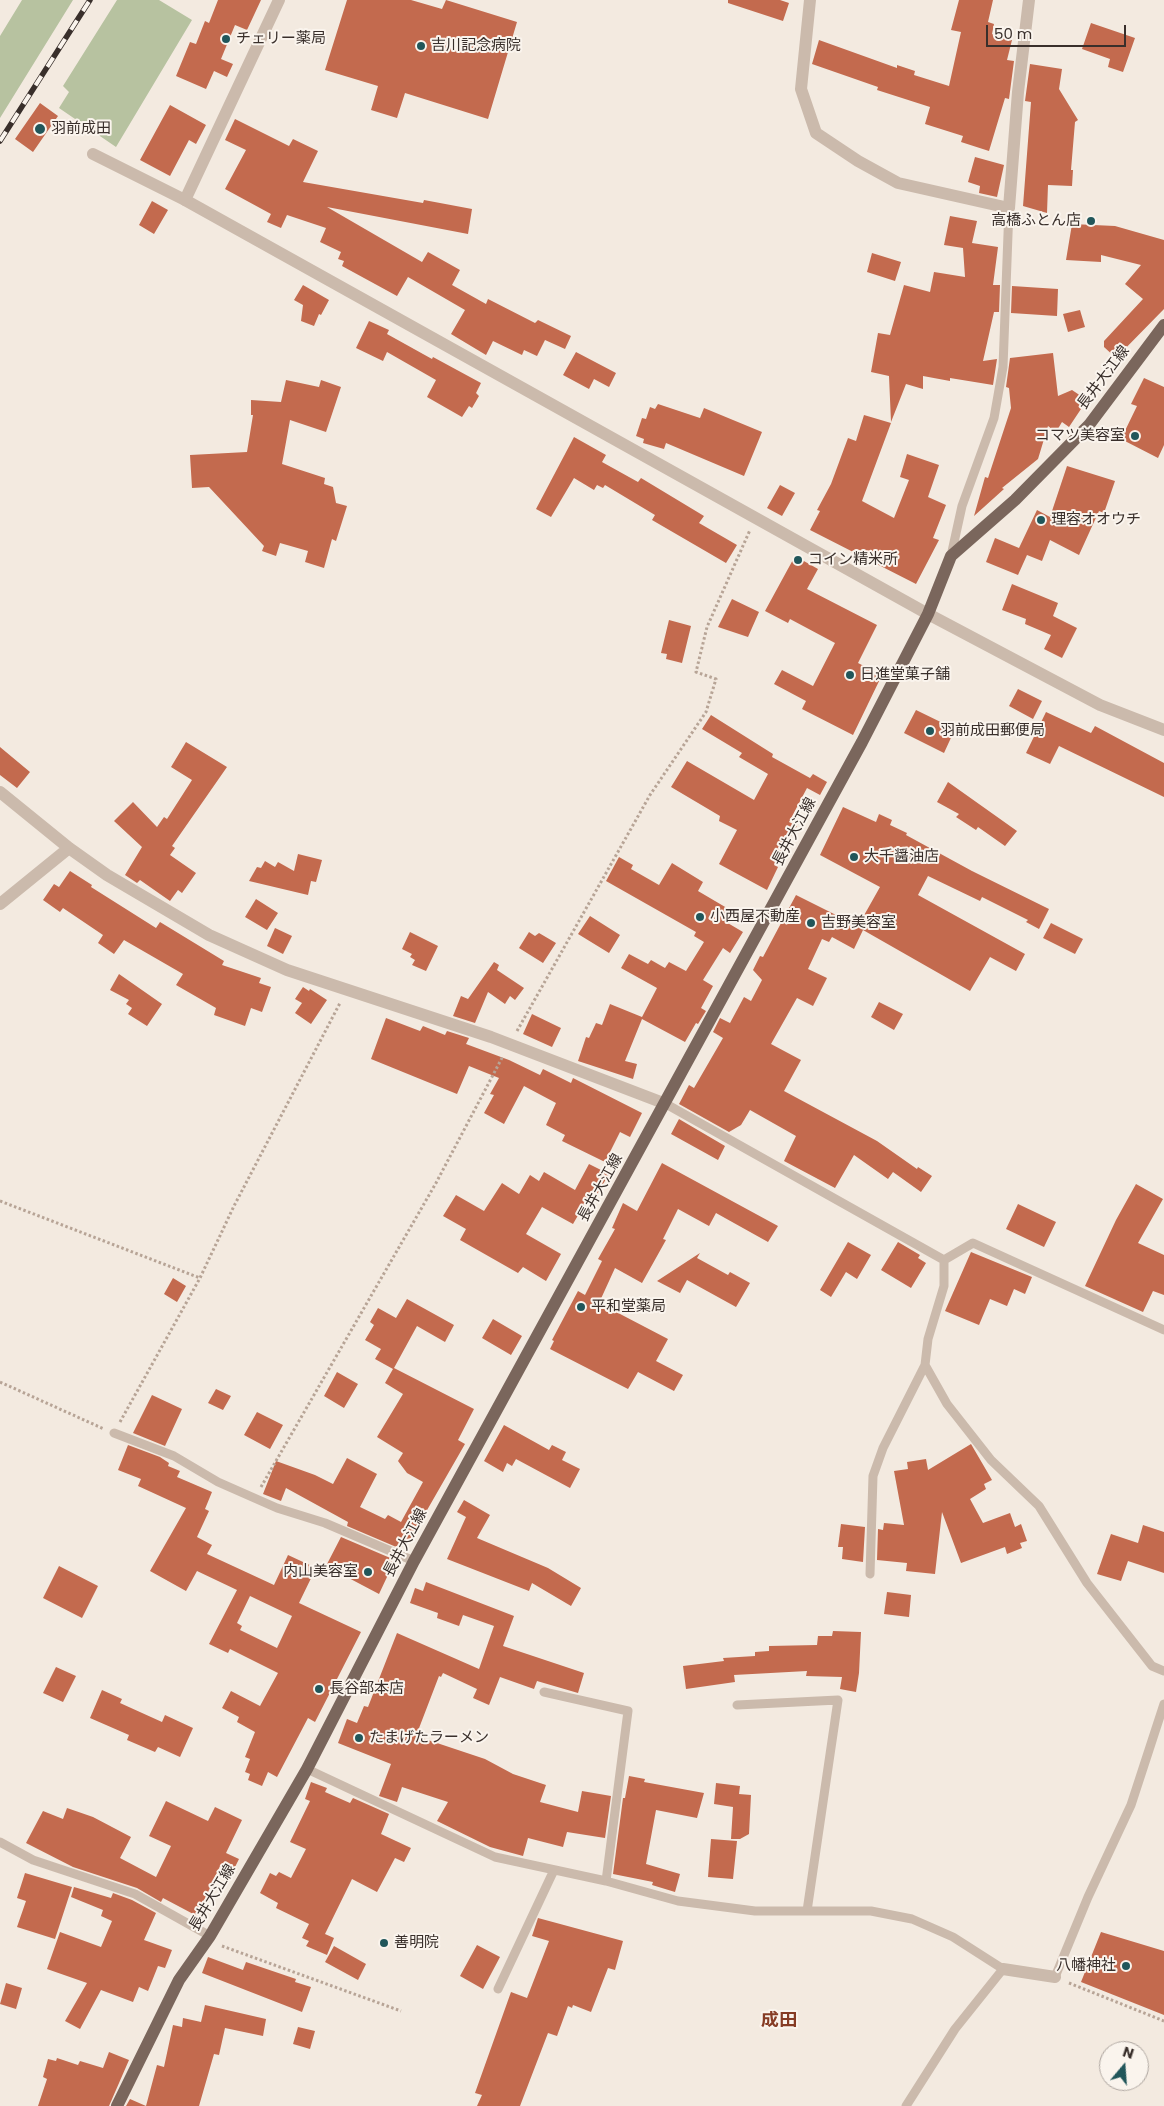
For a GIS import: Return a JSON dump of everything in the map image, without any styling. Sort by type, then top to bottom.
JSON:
[{"type":"main road","name":"長井大江線","points":[[117,2106],[179,1980],[209,1938],[307,1769],[414,1561],[666,1104],[862,742],[928,614],[950,556],[1015,500],[1089,425],[1164,325]]},
{"type":"street","points":[[185,200],[279,0]]},
{"type":"street","points":[[810,0],[801,89],[816,133],[858,161],[898,183],[1009,208],[1018,92],[1029,0]]},
{"type":"street","points":[[93,154],[185,200],[928,614],[1100,704],[1164,730]]},
{"type":"street","points":[[0,792],[69,848],[107,875],[209,934],[287,970],[509,1044],[666,1104]]},
{"type":"street","points":[[0,904],[69,848]]},
{"type":"street","points":[[1003,1970],[1054,1977]]},
{"type":"lane","points":[[950,556],[962,506],[994,418],[1003,367],[1009,208]]},
{"type":"lane","points":[[666,1104],[944,1260]]},
{"type":"lane","points":[[944,1260],[972,1243],[1164,1330]]},
{"type":"lane","points":[[870,1574],[874,1476],[883,1448],[925,1365],[928,1339],[944,1286],[944,1260]]},
{"type":"lane","points":[[925,1365],[947,1404],[991,1460],[1039,1506],[1087,1583],[1152,1666],[1164,1671]]},
{"type":"lane","points":[[114,1433],[174,1456],[218,1482],[277,1508],[326,1523],[414,1561]]},
{"type":"lane","points":[[544,1692],[628,1711],[606,1881]]},
{"type":"lane","points":[[738,1705],[838,1700],[807,1911]]},
{"type":"lane","points":[[1054,1977],[1088,1897],[1131,1806],[1164,1704]]},
{"type":"lane","points":[[307,1769],[495,1857],[606,1881],[678,1902],[755,1911],[870,1911],[912,1918],[952,1937],[1003,1970],[955,2029],[906,2106]]},
{"type":"lane","points":[[0,1842],[33,1860],[135,1894],[209,1938]]},
{"type":"lane","points":[[498,1988],[554,1870]]},
{"type":"path","points":[[255,1498],[436,1183],[509,1044],[650,795],[706,712],[716,679],[696,672],[707,627],[755,518]]},
{"type":"path","points":[[0,1382],[114,1433],[200,1278],[234,1206],[346,991]]},
{"type":"path","points":[[0,1201],[200,1278]]},
{"type":"path","points":[[209,1938],[401,2011]]},
{"type":"path","points":[[1054,1977],[1164,2021]]},
{"type":"green space","points":[[22,0],[73,0],[0,118],[0,36]]},
{"type":"green space","points":[[117,0],[159,0],[192,20],[116,147],[59,108],[69,92],[63,86]]},
{"type":"building","points":[[218,0],[261,0],[247,30],[235,25],[221,59],[233,64],[227,77],[214,71],[206,89],[176,76],[190,42],[196,44],[205,21],[209,23]]},
{"type":"building","name":"吉川記念病院","points":[[347,0],[411,0],[442,9],[446,0],[517,22],[488,119],[405,93],[397,118],[371,110],[378,86],[325,70]]},
{"type":"building","points":[[728,0],[780,0],[789,3],[783,21],[728,3]]},
{"type":"building","points":[[959,0],[993,0],[988,22],[994,24],[992,34],[1012,40],[1007,60],[1014,61],[1009,99],[1005,98],[989,151],[961,142],[963,136],[925,124],[930,107],[877,90],[878,87],[812,64],[819,40],[897,68],[897,65],[915,71],[914,75],[949,86],[961,32],[951,30]]},
{"type":"building","points":[[1091,23],[1135,38],[1123,72],[1108,67],[1110,59],[1082,49]]},
{"type":"building","points":[[1030,64],[1062,69],[1059,89],[1078,120],[1075,122],[1071,170],[1073,170],[1072,186],[1048,185],[1047,213],[1023,206],[1031,102],[1025,101]]},
{"type":"building","points":[[40,103],[58,116],[33,152],[15,139]]},
{"type":"building","points":[[170,105],[206,125],[196,144],[189,140],[170,176],[140,160]]},
{"type":"building","points":[[235,119],[289,146],[293,139],[318,151],[303,182],[423,203],[424,200],[472,209],[468,234],[327,207],[422,262],[428,252],[460,270],[452,285],[486,304],[488,299],[535,323],[538,320],[571,336],[565,349],[545,340],[537,356],[524,350],[522,355],[493,341],[486,355],[451,334],[465,310],[408,277],[397,296],[342,266],[344,261],[338,259],[341,252],[320,242],[326,228],[287,215],[281,228],[267,222],[271,214],[225,189],[246,150],[225,140]]},
{"type":"building","points":[[975,157],[1004,165],[997,197],[979,193],[980,186],[968,182]]},
{"type":"building","points":[[152,201],[168,210],[154,234],[139,225]]},
{"type":"building","points":[[950,216],[977,221],[972,243],[998,247],[993,285],[1000,285],[999,312],[994,312],[983,361],[997,359],[993,385],[950,378],[950,381],[923,376],[923,389],[906,384],[891,422],[889,376],[871,372],[878,333],[890,335],[904,285],[930,292],[934,272],[965,277],[963,248],[944,245]]},
{"type":"building","points":[[1072,224],[1115,226],[1164,240],[1164,309],[1116,358],[1104,347],[1104,341],[1143,299],[1125,284],[1141,265],[1101,255],[1101,262],[1066,260]]},
{"type":"building","points":[[872,253],[901,262],[895,281],[867,272]]},
{"type":"building","points":[[303,285],[329,300],[321,315],[319,314],[314,326],[301,321],[303,305],[294,300]]},
{"type":"building","points":[[1012,286],[1058,289],[1057,316],[1011,313]]},
{"type":"building","points":[[1080,310],[1085,327],[1068,332],[1063,314]]},
{"type":"building","points":[[369,321],[389,330],[387,334],[432,359],[433,357],[481,383],[476,393],[479,396],[472,408],[469,406],[462,417],[427,397],[436,380],[387,352],[383,361],[356,348]]},
{"type":"building","points":[[576,352],[616,373],[609,387],[594,379],[589,389],[563,375]]},
{"type":"building","points":[[1053,353],[1058,396],[1072,390],[1087,400],[1069,427],[1062,422],[1056,432],[1048,426],[1038,459],[1002,488],[1004,489],[974,516],[985,477],[988,478],[1011,408],[1009,388],[1006,387],[1010,358]]},
{"type":"building","points":[[1144,378],[1164,387],[1164,445],[1158,458],[1121,439],[1137,406],[1131,404]]},
{"type":"building","points":[[286,380],[319,387],[321,380],[341,387],[326,432],[290,420],[282,464],[325,478],[324,484],[333,487],[336,503],[347,506],[336,541],[332,539],[324,568],[305,562],[308,551],[280,543],[276,556],[262,551],[264,546],[209,487],[192,488],[190,455],[247,452],[253,415],[251,415],[251,400],[281,402]]},
{"type":"building","points":[[658,404],[700,418],[704,408],[762,432],[744,476],[666,443],[664,449],[643,443],[644,439],[636,436],[642,418],[646,419],[650,407],[655,409]]},
{"type":"building","points":[[864,415],[891,423],[862,501],[894,518],[909,480],[900,477],[907,454],[939,465],[928,497],[946,505],[933,538],[939,540],[916,584],[810,530],[820,511],[817,510],[831,484],[848,438],[856,441]]},
{"type":"building","points":[[574,437],[606,455],[602,462],[638,482],[641,478],[704,516],[699,523],[737,545],[726,563],[652,520],[655,515],[605,485],[603,488],[597,485],[594,490],[574,478],[551,517],[536,509]]},
{"type":"building","points":[[1067,466],[1115,481],[1104,513],[1099,511],[1079,555],[1050,540],[1042,561],[1027,555],[1018,575],[986,562],[995,538],[1019,548],[1037,510],[1050,517]]},
{"type":"building","points":[[780,485],[795,493],[782,516],[767,508]]},
{"type":"building","points":[[795,556],[818,569],[807,589],[877,625],[858,663],[882,675],[853,735],[802,709],[806,701],[774,684],[782,670],[813,686],[835,643],[790,619],[788,623],[765,611]]},
{"type":"building","points":[[1012,584],[1058,603],[1053,616],[1077,628],[1062,658],[1044,649],[1051,635],[1025,624],[1026,619],[1002,610]]},
{"type":"building","points":[[732,599],[759,612],[748,637],[718,627]]},
{"type":"building","points":[[669,620],[691,626],[682,663],[666,659],[667,654],[661,653]]},
{"type":"building","points":[[1018,689],[1042,701],[1033,719],[1009,706]]},
{"type":"building","points":[[916,710],[955,729],[944,753],[904,733]]},
{"type":"building","points":[[1046,712],[1091,733],[1095,726],[1164,763],[1164,797],[1059,746],[1050,764],[1026,753]]},
{"type":"building","points":[[711,715],[773,754],[772,757],[810,778],[813,774],[827,782],[820,795],[807,788],[789,822],[797,826],[774,865],[778,867],[767,890],[719,864],[737,830],[719,821],[720,816],[671,787],[687,761],[754,800],[768,774],[739,757],[742,753],[702,729]]},
{"type":"building","points":[[186,742],[227,767],[172,846],[175,848],[170,855],[196,873],[182,893],[178,890],[170,901],[140,880],[137,883],[125,875],[142,847],[114,821],[133,802],[157,827],[164,817],[167,819],[192,780],[171,767]]},
{"type":"building","points":[[0,747],[30,772],[17,788],[0,775]]},
{"type":"building","points":[[948,782],[1017,831],[1005,846],[978,827],[976,830],[956,817],[959,814],[937,802]]},
{"type":"building","points":[[843,807],[876,822],[879,814],[892,820],[890,825],[907,833],[906,835],[972,871],[1049,909],[1039,929],[1026,922],[1028,920],[982,897],[980,901],[928,876],[918,895],[1025,954],[1016,971],[990,957],[970,991],[863,930],[854,949],[832,937],[829,942],[822,939],[808,969],[827,978],[813,1006],[797,998],[771,1044],[801,1060],[784,1091],[877,1141],[917,1169],[918,1167],[932,1176],[921,1192],[893,1172],[888,1179],[854,1155],[835,1188],[784,1161],[796,1136],[750,1110],[741,1125],[729,1132],[679,1104],[689,1085],[694,1088],[723,1038],[713,1032],[720,1018],[730,1023],[744,997],[751,1001],[762,980],[753,970],[760,956],[763,957],[796,895],[858,926],[880,887],[820,855]]},
{"type":"building","points":[[298,854],[322,860],[316,882],[311,881],[308,895],[249,881],[257,867],[261,868],[265,861],[275,867],[278,862],[294,871]]},
{"type":"building","points":[[619,857],[633,865],[631,869],[659,885],[672,863],[703,882],[698,891],[732,911],[726,922],[743,932],[730,953],[723,948],[703,980],[713,986],[701,1008],[706,1011],[698,1024],[696,1023],[685,1042],[642,1019],[625,1061],[637,1064],[633,1079],[578,1061],[586,1037],[589,1038],[596,1023],[602,1025],[610,1004],[642,1017],[657,988],[621,968],[629,954],[648,964],[651,960],[665,968],[669,962],[686,971],[704,942],[694,936],[696,932],[606,881]]},
{"type":"building","points":[[70,871],[92,885],[91,887],[156,928],[160,922],[224,961],[222,965],[261,978],[259,983],[271,987],[262,1012],[251,1008],[245,1026],[214,1015],[216,1008],[176,985],[183,974],[124,940],[114,954],[98,943],[103,935],[63,908],[60,912],[43,900],[54,884],[59,887]]},
{"type":"building","points":[[256,899],[278,913],[267,930],[245,917]]},
{"type":"building","points":[[590,916],[620,935],[609,953],[578,934]]},
{"type":"building","points":[[1051,923],[1083,939],[1075,954],[1043,938]]},
{"type":"building","points":[[275,928],[292,936],[283,954],[267,946]]},
{"type":"building","points":[[410,932],[438,946],[426,971],[412,965],[415,960],[410,957],[412,954],[402,949]]},
{"type":"building","points":[[529,932],[535,936],[539,933],[556,943],[543,963],[519,948]]},
{"type":"building","points":[[494,962],[499,965],[497,970],[524,988],[515,1000],[510,996],[505,1004],[488,992],[475,1023],[453,1016],[461,996],[468,999]]},
{"type":"building","points":[[119,974],[162,1004],[147,1026],[128,1014],[132,1008],[126,1004],[129,1000],[110,990]]},
{"type":"building","points":[[303,987],[309,991],[310,989],[327,1000],[311,1024],[295,1013],[302,1003],[295,999]]},
{"type":"building","points":[[879,1002],[903,1014],[894,1030],[871,1017]]},
{"type":"building","points":[[532,1014],[561,1028],[552,1047],[523,1034]]},
{"type":"building","points":[[386,1018],[420,1031],[423,1026],[445,1035],[447,1031],[469,1038],[466,1044],[509,1060],[540,1075],[543,1069],[571,1083],[573,1078],[642,1113],[630,1137],[620,1132],[605,1162],[562,1141],[565,1135],[546,1125],[556,1103],[524,1086],[504,1124],[484,1113],[494,1095],[490,1094],[499,1078],[469,1066],[457,1094],[371,1059]]},
{"type":"building","points":[[679,1119],[725,1146],[718,1160],[671,1134]]},
{"type":"building","points":[[662,1163],[778,1226],[768,1242],[716,1213],[709,1226],[678,1209],[663,1239],[666,1240],[642,1283],[615,1268],[599,1303],[668,1339],[656,1361],[683,1375],[674,1391],[638,1372],[628,1389],[550,1349],[554,1341],[552,1340],[578,1291],[585,1295],[602,1261],[598,1259],[615,1229],[612,1228],[623,1203],[637,1211]]},
{"type":"building","points":[[589,1164],[609,1174],[589,1208],[584,1205],[573,1224],[542,1207],[526,1234],[561,1254],[546,1281],[523,1267],[518,1273],[460,1240],[466,1229],[443,1216],[456,1195],[484,1211],[502,1183],[519,1194],[530,1175],[539,1181],[544,1172],[575,1190]]},
{"type":"building","points":[[1136,1184],[1163,1199],[1138,1243],[1164,1255],[1164,1295],[1153,1291],[1143,1312],[1085,1286],[1116,1220]]},
{"type":"building","points":[[1018,1204],[1056,1222],[1044,1247],[1006,1229]]},
{"type":"building","points":[[848,1242],[871,1255],[857,1279],[846,1272],[831,1297],[820,1290]]},
{"type":"building","points":[[898,1242],[920,1255],[918,1258],[926,1263],[911,1288],[881,1270]]},
{"type":"building","points":[[971,1252],[1032,1277],[1025,1294],[1014,1289],[1007,1306],[990,1299],[979,1325],[945,1311]]},
{"type":"building","points":[[700,1253],[697,1258],[728,1275],[730,1272],[750,1283],[736,1307],[687,1280],[680,1293],[657,1281]]},
{"type":"building","points":[[173,1278],[186,1286],[177,1302],[164,1294]]},
{"type":"building","points":[[407,1299],[454,1325],[445,1342],[417,1326],[394,1368],[474,1409],[458,1440],[465,1444],[407,1545],[404,1543],[401,1549],[347,1526],[348,1522],[286,1488],[281,1501],[263,1494],[276,1461],[315,1475],[333,1484],[347,1458],[377,1474],[360,1507],[385,1519],[388,1515],[401,1522],[423,1482],[407,1473],[398,1461],[403,1453],[377,1437],[403,1394],[385,1383],[393,1369],[375,1359],[381,1349],[365,1340],[374,1325],[370,1322],[378,1308],[396,1318]]},
{"type":"building","points":[[493,1319],[522,1336],[511,1355],[482,1338]]},
{"type":"building","points":[[337,1372],[358,1384],[344,1408],[324,1396]]},
{"type":"building","points":[[216,1389],[231,1396],[223,1410],[208,1403]]},
{"type":"building","points":[[152,1395],[182,1409],[165,1446],[133,1433]]},
{"type":"building","points":[[257,1412],[283,1425],[270,1449],[244,1435]]},
{"type":"building","points":[[504,1425],[549,1450],[552,1445],[566,1452],[562,1460],[580,1469],[570,1488],[516,1459],[512,1466],[507,1463],[503,1472],[484,1461]]},
{"type":"building","points":[[971,1444],[992,1480],[984,1484],[986,1489],[970,1499],[983,1523],[1010,1513],[1015,1527],[1021,1524],[1027,1541],[1020,1543],[1022,1548],[1007,1554],[1005,1547],[961,1563],[942,1512],[935,1574],[906,1571],[907,1563],[877,1560],[878,1529],[883,1530],[884,1523],[904,1525],[894,1471],[908,1469],[907,1462],[926,1459],[928,1470]]},
{"type":"building","points":[[128,1445],[160,1457],[169,1463],[168,1466],[180,1471],[177,1477],[212,1492],[205,1509],[209,1511],[197,1537],[212,1545],[207,1554],[274,1585],[288,1555],[316,1568],[299,1603],[361,1632],[315,1722],[308,1718],[277,1777],[268,1772],[262,1786],[248,1780],[250,1774],[245,1772],[250,1759],[245,1757],[255,1732],[237,1722],[239,1717],[222,1708],[231,1691],[260,1706],[278,1673],[230,1649],[228,1653],[209,1644],[237,1590],[197,1571],[186,1591],[150,1571],[186,1508],[138,1486],[141,1479],[118,1470]],"holes":[[[250,1596],[292,1616],[277,1648],[240,1630],[242,1626],[237,1623]]]},
{"type":"building","points":[[464,1500],[490,1515],[477,1538],[548,1568],[581,1588],[571,1606],[532,1583],[529,1591],[447,1559],[466,1517],[457,1512]]},
{"type":"building","points":[[841,1524],[865,1527],[863,1562],[842,1559],[843,1547],[838,1547]]},
{"type":"building","points":[[1143,1525],[1164,1532],[1164,1573],[1128,1561],[1121,1581],[1097,1574],[1111,1534],[1138,1543]]},
{"type":"building","points":[[341,1537],[395,1560],[379,1594],[326,1566]]},
{"type":"building","points":[[59,1566],[98,1586],[82,1618],[43,1598]]},
{"type":"building","points":[[426,1582],[514,1616],[503,1646],[584,1673],[578,1693],[537,1681],[534,1689],[500,1677],[489,1705],[473,1698],[477,1689],[443,1673],[441,1677],[439,1676],[416,1736],[485,1759],[513,1774],[546,1785],[540,1802],[578,1812],[582,1791],[611,1796],[605,1838],[567,1832],[563,1847],[528,1838],[523,1856],[490,1847],[437,1821],[448,1802],[402,1787],[397,1802],[379,1796],[391,1764],[338,1743],[347,1719],[357,1723],[364,1706],[368,1707],[397,1633],[479,1669],[494,1626],[463,1615],[459,1626],[437,1618],[438,1613],[410,1603],[415,1588],[423,1591]]},
{"type":"building","points":[[887,1592],[911,1595],[909,1617],[884,1614]]},
{"type":"building","points":[[833,1631],[861,1632],[856,1692],[840,1689],[842,1677],[806,1676],[807,1671],[734,1675],[735,1682],[686,1689],[683,1666],[724,1661],[723,1658],[755,1656],[755,1652],[769,1651],[769,1646],[817,1645],[818,1636],[832,1636]]},
{"type":"building","points":[[56,1667],[76,1676],[63,1702],[43,1693]]},
{"type":"building","points":[[102,1690],[122,1699],[120,1703],[162,1722],[165,1715],[193,1728],[180,1757],[158,1747],[155,1752],[127,1740],[129,1735],[90,1718]]},
{"type":"building","points":[[629,1776],[645,1779],[644,1782],[704,1793],[697,1818],[656,1810],[646,1864],[680,1874],[675,1892],[652,1885],[653,1882],[613,1874],[623,1798],[625,1798]]},
{"type":"building","points":[[311,1782],[327,1788],[325,1792],[350,1803],[353,1798],[389,1814],[381,1834],[411,1848],[404,1862],[395,1858],[377,1892],[352,1879],[325,1934],[334,1938],[327,1955],[306,1946],[309,1941],[302,1938],[309,1924],[276,1908],[278,1903],[260,1893],[270,1873],[276,1876],[279,1872],[291,1878],[306,1849],[290,1842],[310,1801],[305,1799]]},
{"type":"building","points":[[716,1783],[740,1786],[739,1794],[751,1795],[749,1834],[740,1839],[731,1839],[733,1807],[714,1804]]},
{"type":"building","points":[[166,1801],[208,1821],[215,1807],[242,1820],[226,1853],[239,1859],[232,1873],[220,1866],[197,1916],[163,1898],[161,1902],[137,1888],[73,1867],[26,1843],[43,1811],[63,1819],[67,1808],[93,1817],[131,1837],[120,1858],[156,1877],[171,1846],[149,1836]]},
{"type":"building","points":[[711,1839],[737,1841],[733,1879],[708,1877]]},
{"type":"building","points":[[25,1873],[72,1887],[55,1939],[17,1927],[26,1901],[17,1898]]},
{"type":"building","points":[[74,1887],[111,1898],[113,1893],[132,1900],[156,1913],[144,1940],[172,1950],[165,1968],[158,1966],[148,1991],[139,1987],[133,2002],[101,1990],[80,2029],[65,2021],[87,1983],[47,1969],[60,1932],[101,1947],[112,1921],[101,1916],[103,1910],[71,1897]]},
{"type":"building","points":[[538,1918],[623,1941],[615,1970],[608,1968],[591,2012],[573,2005],[572,2008],[568,2006],[557,2036],[548,2033],[520,2106],[477,2106],[482,2095],[475,2093],[511,1992],[527,1998],[549,1941],[532,1936]]},
{"type":"building","name":"八幡神社","points":[[1101,1932],[1164,1951],[1164,2015],[1081,1982]]},
{"type":"building","points":[[477,1945],[500,1957],[483,1989],[460,1976]]},
{"type":"building","points":[[334,1946],[366,1964],[358,1980],[325,1962]]},
{"type":"building","points":[[208,1957],[243,1970],[246,1962],[296,1979],[295,1982],[311,1987],[302,2012],[202,1973]]},
{"type":"building","points":[[6,1983],[22,1988],[16,2009],[0,2004]]},
{"type":"building","points":[[205,2005],[266,2019],[263,2036],[225,2028],[219,2055],[214,2054],[199,2106],[146,2106],[157,2065],[164,2067],[173,2025],[182,2027],[183,2018],[201,2022]]},
{"type":"building","points":[[298,2027],[315,2031],[310,2049],[293,2044]]},
{"type":"building","points":[[109,2052],[129,2060],[109,2106],[38,2106],[47,2079],[43,2077],[48,2059],[56,2061],[57,2058],[78,2065],[80,2061],[103,2068]]},
{"type":"building","points":[[130,2099],[146,2106],[126,2106]]},
{"type":"railway","points":[[0,141],[90,0]]},
{"type":"place","name":"チェリー薬局","points":[[226,39]]},
{"type":"place","name":"吉川記念病院","points":[[421,46]]},
{"type":"place","name":"羽前成田","points":[[40,129]]},
{"type":"place","name":"高橋ふとん店","points":[[1091,221]]},
{"type":"place","name":"コマツ美容室","points":[[1135,436]]},
{"type":"place","name":"理容オオウチ","points":[[1041,520]]},
{"type":"place","name":"コイン精米所","points":[[798,560]]},
{"type":"place","name":"日進堂菓子舗","points":[[850,675]]},
{"type":"place","name":"羽前成田郵便局","points":[[930,731]]},
{"type":"place","name":"大千醤油店","points":[[854,857]]},
{"type":"place","name":"小西屋不動産","points":[[700,917]]},
{"type":"place","name":"吉野美容室","points":[[811,923]]},
{"type":"place","name":"平和堂薬局","points":[[581,1307]]},
{"type":"place","name":"内山美容室","points":[[368,1572]]},
{"type":"place","name":"長谷部本店","points":[[319,1689]]},
{"type":"place","name":"たまげたラーメン","points":[[359,1738]]},
{"type":"place","name":"善明院","points":[[384,1943]]},
{"type":"place","name":"八幡神社","points":[[1126,1966]]},
{"type":"district","name":"成田","points":[[779,2021]]}]
